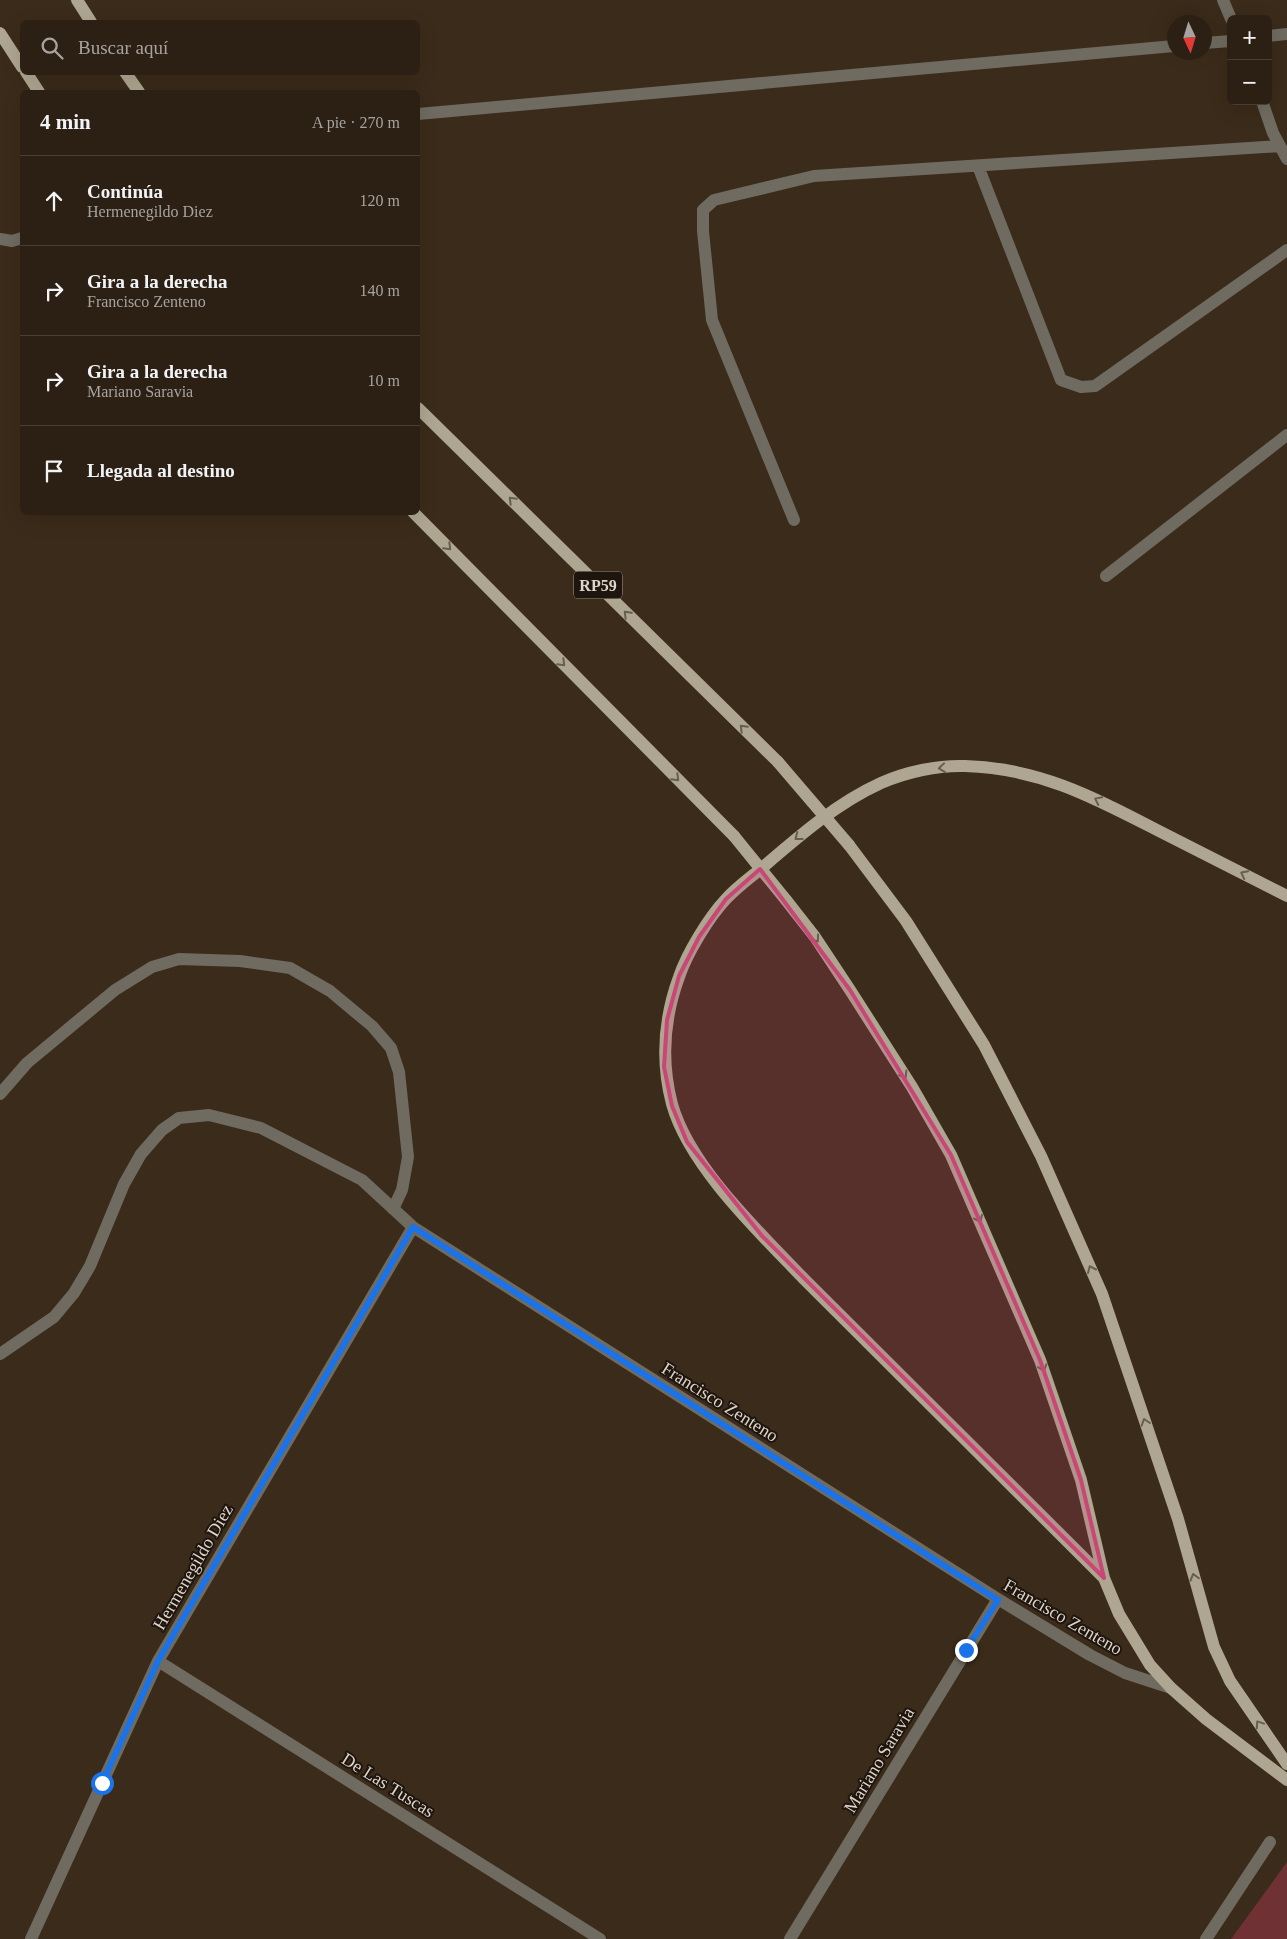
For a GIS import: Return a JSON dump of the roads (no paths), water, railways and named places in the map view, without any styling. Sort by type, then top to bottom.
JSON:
[{"type":"main road","points":[[77,0],[90,20]]},
{"type":"main road","points":[[0,33],[20,64]]},
{"type":"main road","points":[[28,75],[38,90]]},
{"type":"main road","points":[[127,75],[138,90]]},
{"type":"main road","name":"RP59","points":[[420,410],[778,762],[849,845],[906,921],[984,1045],[1041,1156],[1102,1294],[1178,1519],[1214,1647],[1230,1681],[1287,1764]]},
{"type":"main road","points":[[416,515],[734,836],[815,937],[912,1087],[951,1156],[1040,1360],[1081,1480],[1104,1578],[1119,1614],[1150,1665],[1171,1688],[1206,1719],[1287,1780]]},
{"type":"main road","points":[[1104,1578],[804,1279],[762,1236],[714,1180],[687,1142],[672,1106],[664,1067],[667,1020],[679,976],[699,937],[726,899],[794,839],[843,803],[882,782],[920,770],[962,766],[1004,769],[1046,779],[1094,798],[1287,896]]},
{"type":"street","points":[[1223,0],[1229,15]]},
{"type":"street","points":[[1272,36],[1287,34]]},
{"type":"street","points":[[1212,42],[1227,41]]},
{"type":"street","points":[[420,114],[1167,47]]},
{"type":"street","points":[[1263,105],[1273,132],[1287,159]]},
{"type":"street","points":[[794,520],[712,320],[703,231],[703,210],[714,200],[814,176],[1280,146]]},
{"type":"street","points":[[978,166],[1061,380],[1082,387],[1095,386],[1287,250]]},
{"type":"street","points":[[0,239],[20,238]]},
{"type":"street","points":[[1106,576],[1287,435]]},
{"type":"street","points":[[0,1094],[27,1062],[115,990],[152,967],[179,959],[240,961],[290,968],[330,991],[372,1026],[390,1048],[399,1072],[408,1157],[402,1190],[393,1209]]},
{"type":"street","name":"Francisco Zenteno","points":[[0,1354],[54,1317],[74,1293],[90,1266],[124,1184],[141,1154],[162,1130],[179,1118],[209,1115],[261,1128],[362,1180],[413,1227],[998,1600],[1090,1655],[1125,1673],[1171,1688]]},
{"type":"street","name":"Hermenegildo Diez","points":[[31,1939],[158,1661],[413,1227]]},
{"type":"street","name":"Mariano Saravia","points":[[790,1939],[998,1600]]},
{"type":"street","name":"De Las Tuscas","points":[[158,1661],[600,1939]]},
{"type":"street","points":[[1206,1939],[1270,1842]]}]
